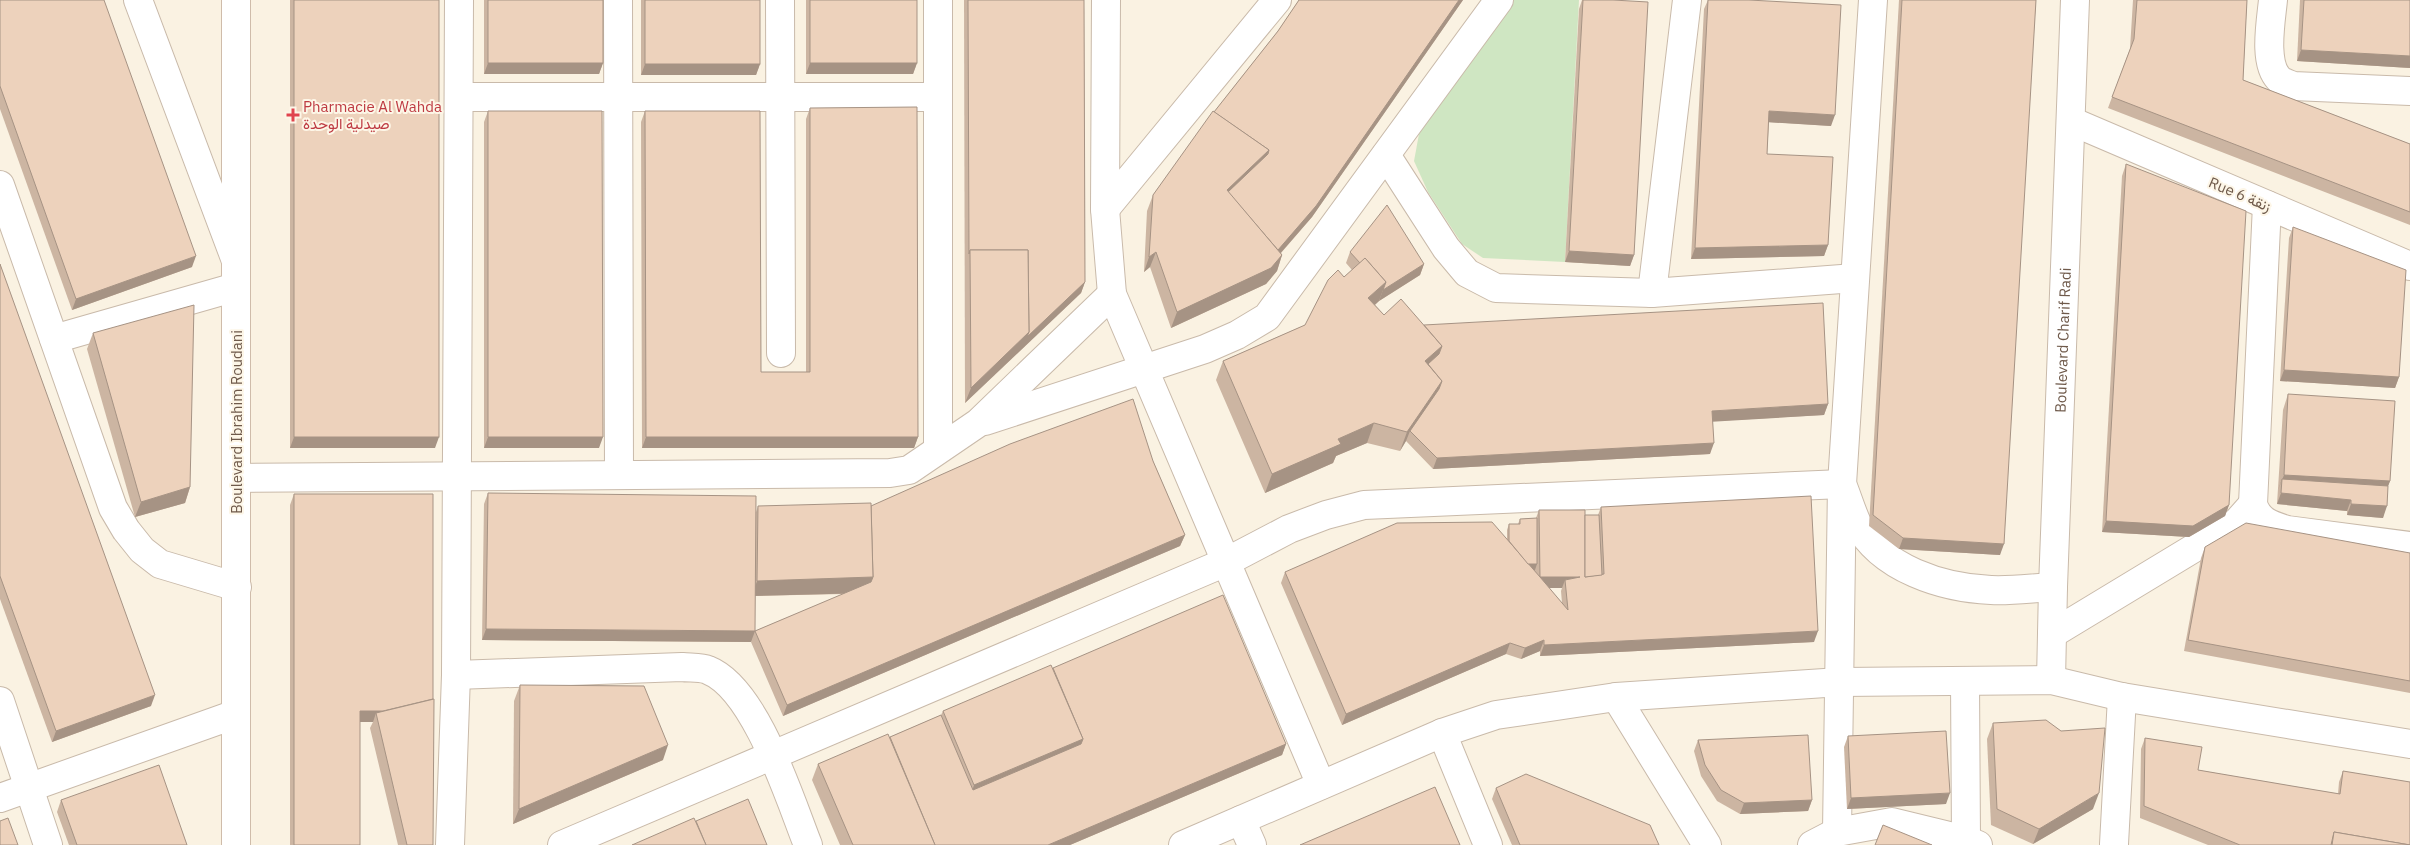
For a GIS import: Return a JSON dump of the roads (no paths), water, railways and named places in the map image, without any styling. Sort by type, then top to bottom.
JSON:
[{"type":"street","points":[[54,339],[236,274],[138,0]]},
{"type":"street","name":"Boulevard Ibrahim Roudani","points":[[236,0],[236,845]]},
{"type":"street","points":[[450,845],[456,675],[459,0]]},
{"type":"street","points":[[618,0],[619,474]]},
{"type":"street","points":[[780,0],[780,353]]},
{"type":"street","points":[[938,0],[938,448]]},
{"type":"street","points":[[1106,0],[1105,209],[1112,294],[1321,785]]},
{"type":"street","points":[[1105,209],[1277,0]]},
{"type":"street","points":[[978,423],[1205,348],[1237,335],[1267,317],[1499,0]]},
{"type":"street","points":[[1652,293],[1687,0]]},
{"type":"street","points":[[1837,832],[1842,484],[1873,0]]},
{"type":"street","name":"Boulevard Charif Radi","points":[[2051,680],[2075,0]]},
{"type":"street","points":[[2273,0],[2269,53],[2271,67],[2279,79],[2293,86],[2410,91]]},
{"type":"street","points":[[459,96],[618,98],[937,97]]},
{"type":"street","name":"Rue 6 زنقة","points":[[2071,121],[2410,266]]},
{"type":"street","points":[[1386,155],[1446,248],[1467,273],[1496,288],[1652,293],[1854,278]]},
{"type":"street","points":[[1,194],[113,508],[126,530],[142,550],[160,564],[236,587]]},
{"type":"street","points":[[2267,205],[2253,504],[2256,513],[2263,520],[2287,530],[2410,546]]},
{"type":"street","points":[[236,478],[890,473],[909,470],[938,448],[978,423],[1112,294]]},
{"type":"street","points":[[1842,484],[1858,524],[1883,555],[1910,571],[1949,584],[1991,590],[2053,587]]},
{"type":"street","points":[[562,845],[1226,562],[1289,529],[1326,515],[1364,505],[1842,484]]},
{"type":"street","points":[[2052,634],[2237,522],[2253,504]]},
{"type":"street","points":[[456,675],[682,667],[708,670],[728,684],[745,703],[772,755],[808,845]]},
{"type":"street","points":[[1183,845],[1442,733],[1496,715],[1616,697],[1840,682],[2051,680],[2122,697],[2410,744]]},
{"type":"street","points":[[1812,845],[1837,832],[1892,822],[1972,842],[1965,681]]},
{"type":"street","points":[[1616,697],[1707,845]]},
{"type":"street","points":[[2113,844],[2122,697]]},
{"type":"street","points":[[0,701],[48,845]]},
{"type":"street","points":[[0,798],[236,714]]},
{"type":"street","points":[[1442,733],[1488,845]]},
{"type":"street","points":[[1241,820],[1252,845]]},
{"type":"place","name":"Pharmacie Al Wahda صيدلية الوحدة","points":[[293,115]]}]
